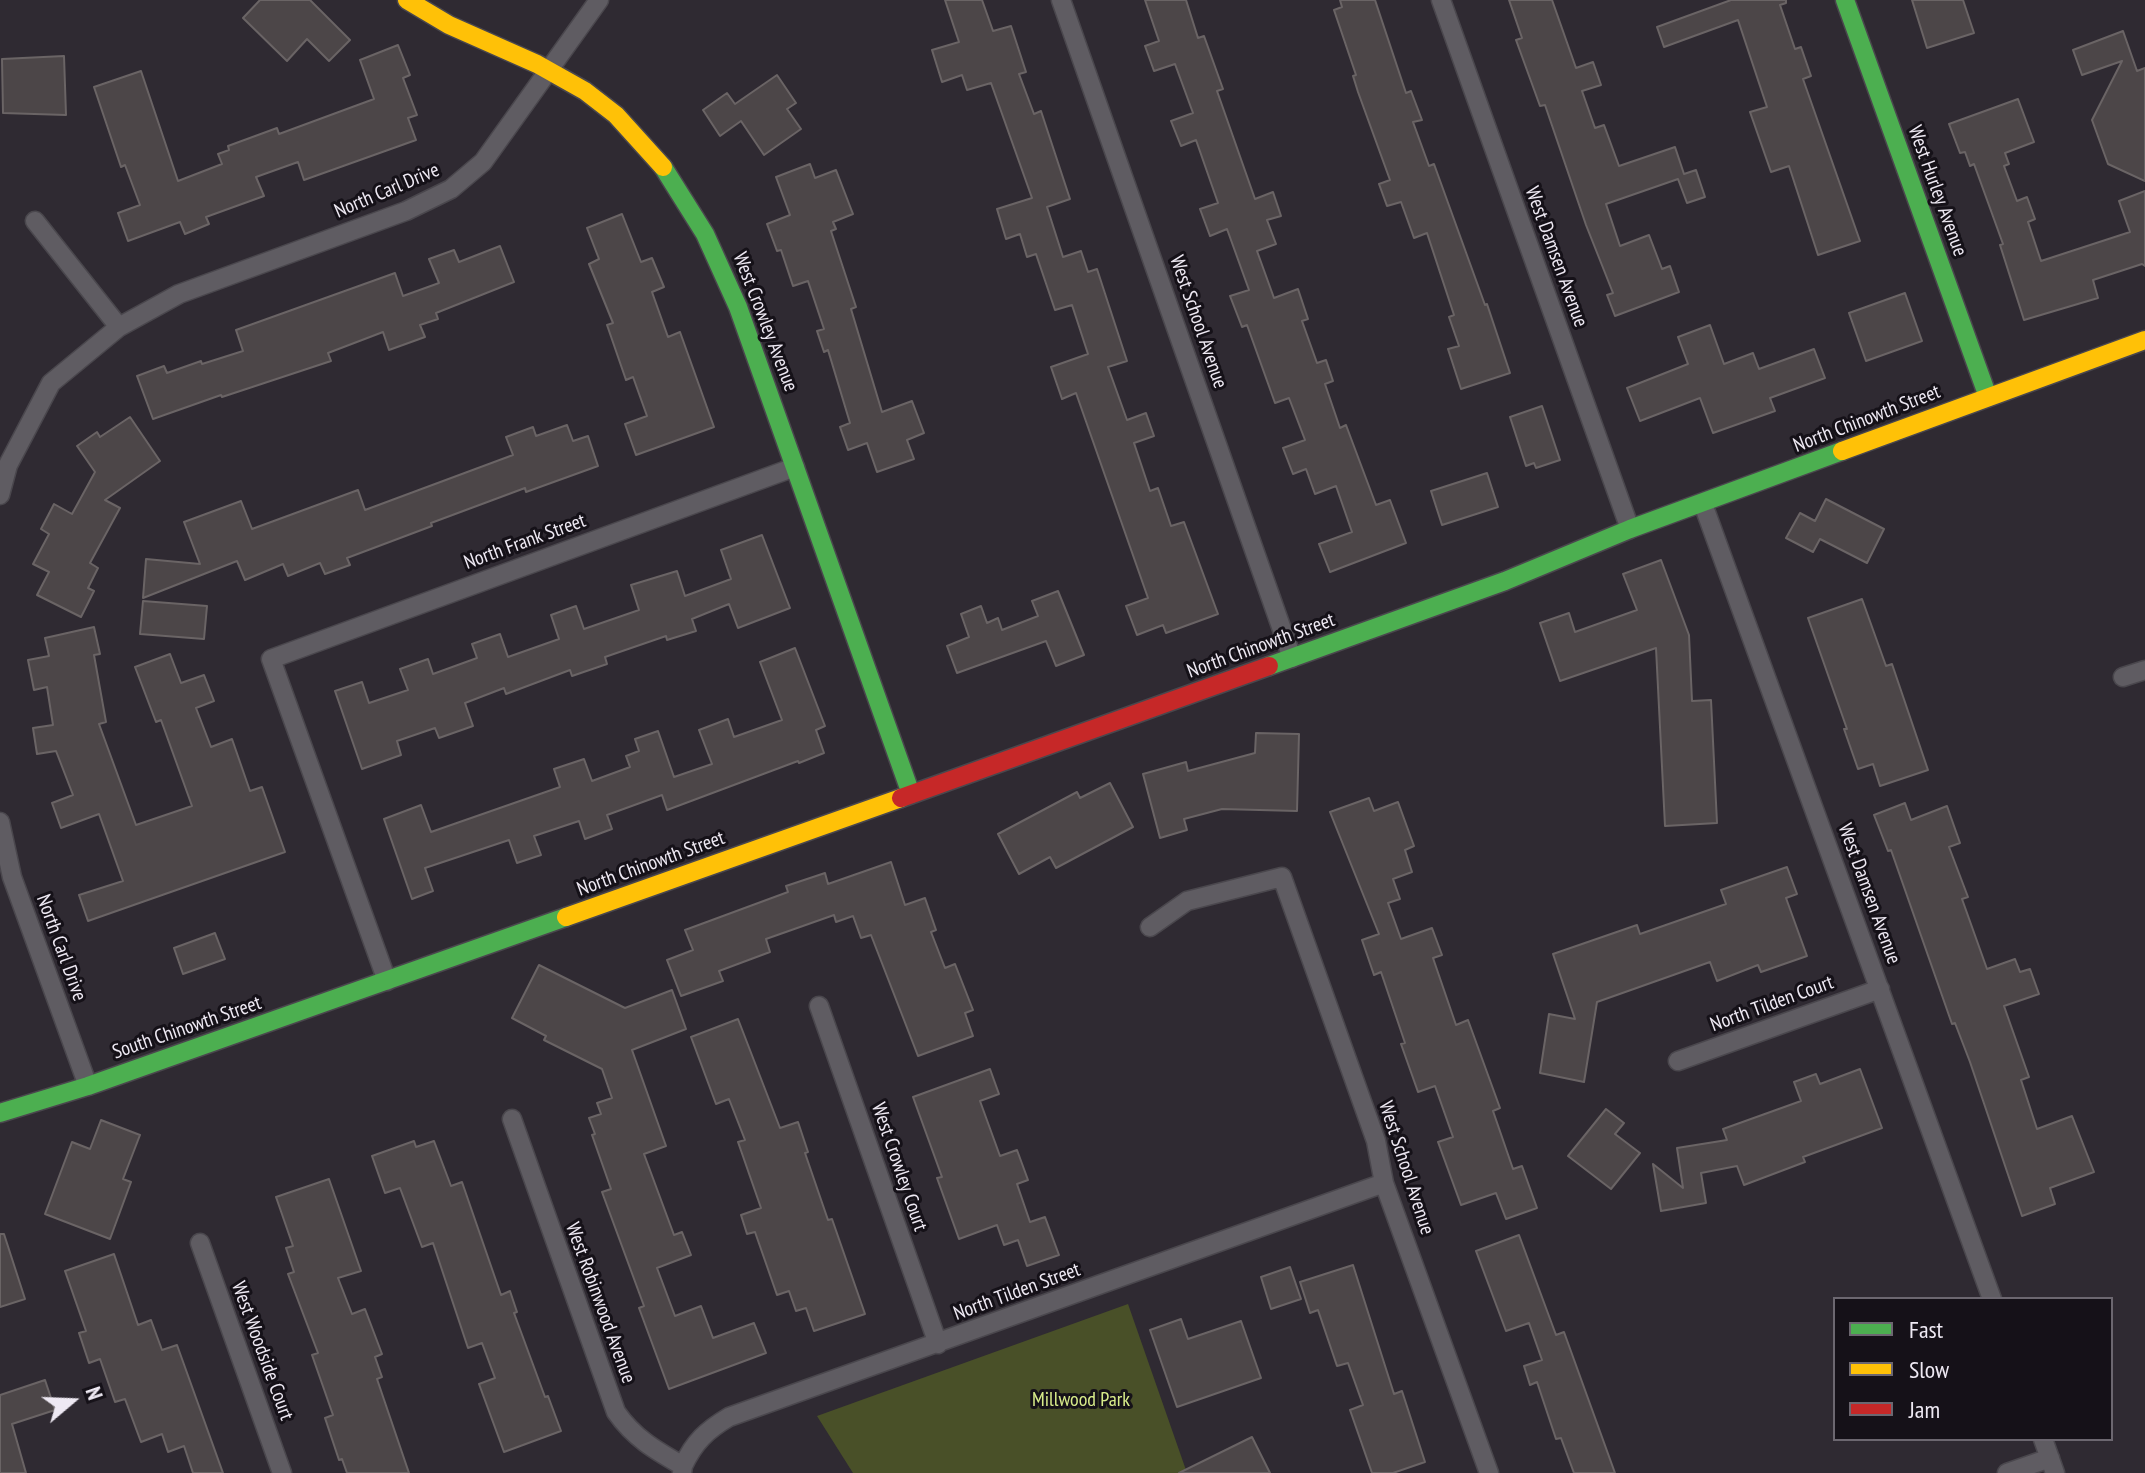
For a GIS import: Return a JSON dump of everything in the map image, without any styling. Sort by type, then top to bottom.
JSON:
[{"type":"street","name":"West Crowley Avenue","points":[[407,0],[450,25],[550,70],[601,103],[645,142],[681,188],[711,242],[738,307],[911,794]]},
{"type":"street","name":"North Carl Drive","points":[[0,495],[8,465],[51,383],[119,327],[179,294],[406,211],[451,189],[483,162],[599,0]]},
{"type":"street","name":"West School Avenue","points":[[1061,0],[1292,658]]},
{"type":"street","name":"West Damsen Avenue","points":[[1441,0],[1630,529]]},
{"type":"street","name":"West Hurley Avenue","points":[[1845,0],[1988,397]]},
{"type":"street","points":[[35,221],[119,327]]},
{"type":"street","name":"North Chinowth Street","points":[[387,981],[1505,581],[1630,529],[2145,340]]},
{"type":"street","name":"North Frank Street","points":[[387,981],[271,659],[795,467]]},
{"type":"street","name":"West Damsen Avenue","points":[[1703,504],[1991,1297]]},
{"type":"street","points":[[2123,677],[2145,670]]},
{"type":"street","name":"North Carl Drive","points":[[0,822],[12,877],[88,1086]]},
{"type":"street","name":"West School Avenue","points":[[1150,927],[1187,901],[1282,877],[1376,1141],[1384,1183],[1489,1473]]},
{"type":"street","name":"South Chinowth Street","points":[[0,1113],[88,1086],[387,981]]},
{"type":"street","name":"North Tilden Court","points":[[1678,1061],[1880,989]]},
{"type":"street","name":"West Crowley Court","points":[[819,1006],[938,1344]]},
{"type":"street","name":"West Robinwood Avenue","points":[[512,1119],[616,1412],[628,1430],[643,1444],[682,1469]]},
{"type":"street","name":"North Tilden Street","points":[[682,1469],[694,1444],[709,1429],[729,1417],[1384,1183]]},
{"type":"street","name":"West Woodside Court","points":[[200,1243],[282,1473]]},
{"type":"street","points":[[2007,1473],[2053,1465],[2044,1441]]},
{"type":"green space","name":"Millwood Park","points":[[1128,1304],[1187,1473],[853,1473],[817,1416]]},
{"type":"building","points":[[260,0],[310,0],[350,40],[329,61],[307,39],[287,61],[243,18]]},
{"type":"building","points":[[945,0],[982,0],[993,31],[1011,26],[1026,72],[1019,74],[1034,114],[1041,111],[1070,199],[1047,207],[1063,257],[1081,251],[1088,272],[1097,269],[1127,361],[1108,367],[1127,420],[1146,413],[1154,436],[1134,443],[1150,491],[1158,488],[1171,526],[1184,522],[1218,614],[1166,633],[1163,625],[1137,635],[1126,606],[1148,598],[1076,393],[1062,399],[1051,367],[1088,354],[1072,305],[1055,310],[1036,254],[1027,257],[1020,234],[1006,239],[997,209],[1032,198],[991,83],[967,90],[962,75],[942,82],[932,50],[959,42]]},
{"type":"building","points":[[1145,0],[1186,0],[1198,38],[1204,36],[1223,89],[1217,91],[1255,199],[1273,192],[1281,216],[1267,220],[1276,244],[1257,251],[1274,298],[1298,289],[1308,319],[1302,321],[1317,363],[1326,360],[1333,381],[1325,384],[1340,428],[1346,425],[1376,505],[1390,500],[1406,543],[1330,572],[1319,544],[1352,532],[1336,486],[1315,494],[1306,469],[1293,474],[1283,448],[1305,440],[1289,398],[1275,403],[1247,325],[1242,327],[1230,296],[1249,290],[1227,229],[1210,236],[1200,209],[1218,203],[1196,140],[1181,146],[1171,121],[1193,113],[1175,64],[1154,71],[1145,46],[1159,41]]},
{"type":"building","points":[[1340,0],[1375,0],[1406,93],[1411,91],[1422,120],[1413,122],[1429,166],[1434,164],[1510,373],[1461,389],[1448,349],[1459,346],[1449,317],[1454,315],[1427,233],[1414,238],[1401,202],[1387,206],[1379,184],[1390,180],[1358,92],[1353,76],[1356,75],[1334,10],[1342,7]]},
{"type":"building","points":[[1509,0],[1552,0],[1576,68],[1593,62],[1601,85],[1582,91],[1595,128],[1604,125],[1619,166],[1675,147],[1684,174],[1696,170],[1705,197],[1687,203],[1678,179],[1606,204],[1620,246],[1649,235],[1662,269],[1670,266],[1679,292],[1615,316],[1607,295],[1613,293],[1545,105],[1540,106],[1516,40],[1522,38]]},
{"type":"building","points":[[1731,0],[1786,0],[1780,5],[1795,49],[1801,47],[1811,76],[1803,79],[1860,241],[1818,255],[1789,166],[1771,172],[1750,112],[1767,107],[1738,20],[1664,47],[1657,27]]},
{"type":"building","points":[[1912,0],[1963,0],[1974,33],[1927,48]]},
{"type":"building","points":[[2123,31],[2137,71],[2145,68],[2145,181],[2108,164],[2092,120],[2122,61],[2082,75],[2073,50]]},
{"type":"building","points":[[398,45],[410,75],[403,78],[417,115],[408,118],[416,140],[304,180],[298,162],[256,177],[264,196],[206,217],[209,224],[185,234],[180,222],[128,241],[118,213],[140,205],[125,165],[121,167],[94,87],[141,71],[178,181],[222,164],[218,154],[229,150],[228,146],[277,128],[279,134],[374,99],[360,60]]},
{"type":"building","points":[[64,56],[66,115],[3,113],[2,59]]},
{"type":"building","points":[[777,75],[796,103],[787,109],[801,129],[764,155],[741,121],[720,136],[703,110],[727,93],[735,104]]},
{"type":"building","points":[[2018,99],[2034,142],[2005,153],[2009,164],[2004,166],[2017,201],[2027,197],[2035,219],[2028,222],[2041,261],[2130,232],[2119,201],[2145,191],[2145,266],[2142,264],[2093,280],[2098,298],[2024,320],[2000,245],[2003,244],[1974,164],[1970,166],[1965,152],[1960,153],[1949,124]]},
{"type":"building","points":[[810,164],[815,178],[836,170],[853,214],[833,222],[836,229],[831,231],[856,307],[851,309],[882,412],[912,401],[924,433],[907,440],[914,459],[877,472],[867,443],[848,450],[840,427],[850,423],[828,350],[824,352],[817,331],[824,329],[808,281],[793,286],[781,250],[777,251],[767,224],[790,215],[776,177]]},
{"type":"building","points":[[622,214],[641,262],[652,258],[664,287],[652,292],[668,337],[680,332],[714,427],[636,455],[625,424],[647,416],[633,377],[626,380],[607,325],[613,323],[589,264],[599,259],[587,228]]},
{"type":"building","points":[[500,246],[514,282],[436,313],[438,319],[420,325],[425,337],[389,350],[383,332],[328,353],[331,361],[153,419],[137,376],[164,366],[167,373],[243,351],[236,330],[395,273],[403,296],[439,283],[429,259],[454,250],[459,262]]},
{"type":"building","points":[[1905,293],[1922,341],[1866,361],[1849,313]]},
{"type":"building","points":[[1710,325],[1724,364],[1753,353],[1759,369],[1814,349],[1825,378],[1770,398],[1775,411],[1713,433],[1700,398],[1640,421],[1627,388],[1688,364],[1678,337]]},
{"type":"building","points":[[1542,406],[1560,460],[1536,468],[1534,463],[1526,466],[1510,417]]},
{"type":"building","points":[[130,417],[160,461],[105,500],[120,508],[90,563],[98,568],[88,588],[94,591],[81,617],[37,595],[49,572],[33,564],[49,534],[41,529],[54,504],[72,514],[95,472],[77,446],[97,432],[100,437]]},
{"type":"building","points":[[567,425],[573,441],[588,436],[598,466],[526,492],[525,488],[431,523],[432,526],[347,558],[350,565],[325,574],[320,563],[288,576],[283,564],[245,580],[237,561],[143,598],[146,559],[200,564],[184,522],[241,501],[252,529],[358,490],[365,510],[513,455],[506,437],[533,427],[536,436]]},
{"type":"building","points":[[1487,473],[1498,507],[1442,525],[1431,491]]},
{"type":"building","points":[[1826,499],[1884,529],[1867,563],[1820,539],[1813,552],[1786,538],[1800,513],[1815,521]]},
{"type":"building","points":[[762,535],[790,608],[738,628],[729,604],[692,619],[696,631],[667,640],[666,636],[605,657],[607,664],[572,676],[570,670],[506,694],[504,688],[465,703],[473,726],[439,738],[435,728],[397,741],[401,755],[362,769],[335,691],[362,682],[369,703],[408,690],[400,669],[428,659],[433,674],[477,658],[472,644],[500,634],[508,657],[559,639],[551,615],[576,606],[584,629],[639,610],[631,585],[677,571],[685,596],[731,579],[721,550]]},
{"type":"building","points":[[1661,560],[1689,635],[1692,701],[1711,700],[1717,823],[1665,826],[1656,648],[1560,681],[1540,623],[1569,613],[1575,632],[1637,610],[1623,574]]},
{"type":"building","points":[[1058,591],[1084,655],[1056,666],[1046,641],[957,673],[947,646],[969,637],[961,614],[981,606],[987,623],[998,618],[1002,630],[1038,616],[1032,601]]},
{"type":"building","points":[[1862,599],[1886,666],[1892,664],[1928,770],[1880,786],[1873,764],[1858,769],[1808,618]]},
{"type":"building","points":[[143,601],[207,606],[204,639],[140,634]]},
{"type":"building","points":[[94,627],[100,654],[94,655],[106,722],[99,724],[136,825],[192,806],[161,720],[156,722],[135,667],[170,654],[181,683],[204,675],[214,701],[196,708],[211,747],[232,739],[250,791],[262,787],[285,852],[88,921],[79,895],[123,881],[99,814],[61,828],[52,803],[73,795],[56,751],[37,754],[33,728],[53,725],[47,687],[34,690],[28,660],[49,656],[45,638]]},
{"type":"building","points":[[795,648],[825,726],[816,730],[824,753],[667,810],[662,795],[607,815],[612,829],[585,839],[579,821],[534,836],[541,855],[517,863],[509,840],[425,868],[433,891],[412,899],[384,819],[421,805],[431,832],[560,787],[554,769],[584,759],[592,781],[630,767],[626,756],[639,751],[635,739],[658,731],[674,777],[712,764],[699,730],[728,719],[734,737],[782,720],[760,662]]},
{"type":"building","points":[[1256,733],[1299,734],[1297,811],[1222,809],[1184,819],[1187,830],[1160,838],[1143,774],[1186,762],[1188,771],[1255,753]]},
{"type":"building","points":[[1110,783],[1133,827],[1056,868],[1050,857],[1019,874],[998,834],[1077,792],[1080,798]]},
{"type":"building","points":[[1369,798],[1374,811],[1398,802],[1414,846],[1405,850],[1412,872],[1393,879],[1400,899],[1388,903],[1401,939],[1432,928],[1442,955],[1433,958],[1456,1025],[1468,1020],[1500,1108],[1493,1111],[1513,1169],[1522,1166],[1537,1208],[1506,1219],[1496,1193],[1461,1205],[1438,1142],[1453,1137],[1435,1086],[1418,1092],[1381,972],[1374,975],[1362,940],[1379,934],[1330,812]]},
{"type":"building","points":[[1905,803],[1911,820],[1947,806],[1960,843],[1949,847],[1968,897],[1962,899],[1987,969],[2015,959],[2020,972],[2030,969],[2039,994],[2004,1006],[2029,1077],[2021,1080],[2037,1129],[2072,1116],[2094,1172],[2050,1188],[2055,1204],[2022,1216],[1970,1062],[1955,1023],[1952,1024],[1891,850],[1888,851],[1874,815]]},
{"type":"building","points":[[891,862],[905,905],[925,898],[936,930],[931,932],[945,968],[955,964],[973,1010],[965,1013],[973,1036],[918,1056],[871,935],[861,938],[853,916],[836,922],[834,915],[766,939],[770,952],[719,971],[723,981],[681,996],[667,960],[693,950],[685,930],[788,892],[786,886],[825,873],[828,884]]},
{"type":"building","points":[[1787,867],[1797,894],[1786,898],[1807,956],[1761,972],[1758,965],[1717,981],[1710,962],[1597,1002],[1584,1082],[1540,1073],[1549,1014],[1575,1019],[1553,954],[1637,925],[1640,934],[1726,904],[1721,890]]},
{"type":"building","points":[[215,933],[225,959],[183,974],[174,948]]},
{"type":"building","points":[[539,965],[625,1008],[672,990],[686,1029],[632,1050],[666,1146],[644,1154],[674,1235],[682,1232],[691,1255],[657,1268],[675,1316],[701,1306],[713,1338],[754,1323],[766,1353],[669,1389],[639,1308],[644,1306],[602,1192],[611,1189],[589,1118],[601,1114],[597,1103],[612,1098],[602,1069],[544,1040],[546,1036],[512,1018]]},
{"type":"building","points":[[738,1019],[780,1128],[798,1122],[828,1220],[832,1219],[865,1314],[814,1331],[806,1308],[796,1311],[789,1291],[777,1295],[755,1232],[747,1234],[741,1215],[761,1208],[738,1142],[745,1140],[729,1099],[716,1104],[691,1037]]},
{"type":"building","points":[[990,1069],[999,1094],[980,1101],[1000,1156],[1017,1150],[1028,1180],[1017,1184],[1030,1222],[1045,1217],[1059,1255],[1027,1266],[1018,1240],[1004,1245],[997,1225],[959,1239],[937,1178],[942,1177],[913,1097]]},
{"type":"building","points":[[1860,1069],[1882,1128],[1803,1157],[1805,1162],[1744,1185],[1737,1166],[1701,1173],[1706,1203],[1661,1211],[1653,1164],[1683,1188],[1677,1148],[1727,1140],[1723,1129],[1801,1101],[1794,1082],[1816,1074],[1820,1084]]},
{"type":"building","points":[[1606,1109],[1624,1123],[1615,1134],[1640,1153],[1611,1189],[1568,1156]]},
{"type":"building","points":[[101,1120],[140,1135],[123,1179],[131,1182],[110,1239],[45,1214],[72,1142],[90,1149]]},
{"type":"building","points":[[414,1141],[416,1147],[434,1141],[451,1186],[462,1182],[501,1295],[510,1291],[517,1312],[514,1313],[561,1431],[504,1452],[479,1384],[495,1378],[482,1343],[468,1348],[433,1243],[422,1247],[400,1188],[385,1193],[372,1156]]},
{"type":"building","points":[[329,1179],[361,1271],[338,1278],[352,1314],[365,1309],[382,1354],[375,1357],[382,1377],[377,1379],[409,1473],[347,1473],[342,1459],[339,1460],[325,1418],[333,1415],[312,1355],[318,1353],[288,1274],[294,1272],[286,1248],[293,1246],[276,1197]]},
{"type":"building","points":[[0,1234],[4,1234],[25,1299],[0,1307]]},
{"type":"building","points":[[1519,1235],[1556,1335],[1564,1332],[1615,1473],[1574,1473],[1561,1438],[1556,1439],[1537,1382],[1530,1385],[1524,1366],[1542,1360],[1529,1323],[1506,1331],[1476,1251]]},
{"type":"building","points":[[114,1254],[138,1325],[151,1320],[162,1350],[177,1345],[223,1473],[193,1473],[184,1446],[168,1452],[162,1434],[141,1442],[125,1399],[115,1402],[100,1359],[89,1363],[79,1333],[86,1331],[65,1271]]},
{"type":"building","points":[[1353,1265],[1394,1394],[1402,1391],[1425,1462],[1393,1473],[1372,1473],[1350,1410],[1363,1405],[1348,1363],[1337,1366],[1318,1310],[1310,1313],[1300,1282]]},
{"type":"building","points":[[1290,1267],[1301,1299],[1271,1309],[1261,1277]]},
{"type":"building","points":[[1181,1319],[1188,1339],[1241,1321],[1261,1378],[1177,1407],[1150,1330]]},
{"type":"building","points":[[45,1380],[55,1410],[12,1424],[26,1473],[0,1473],[0,1395]]},
{"type":"building","points":[[1252,1437],[1270,1473],[1179,1473]]},
{"type":"traffic: fast","points":[[1845,0],[1988,397]]},
{"type":"traffic: fast","points":[[663,167],[705,234],[738,307],[911,794]]},
{"type":"traffic: fast","points":[[1269,666],[1505,581],[1630,529],[1842,451]]},
{"type":"traffic: fast","points":[[0,1113],[88,1086],[566,917]]},
{"type":"traffic: slow","points":[[407,0],[449,25],[537,64],[585,91],[616,115],[663,167]]},
{"type":"traffic: slow","points":[[1842,451],[2145,340]]},
{"type":"traffic: slow","points":[[566,917],[901,798]]},
{"type":"traffic: jam","points":[[901,798],[1269,666]]}]
